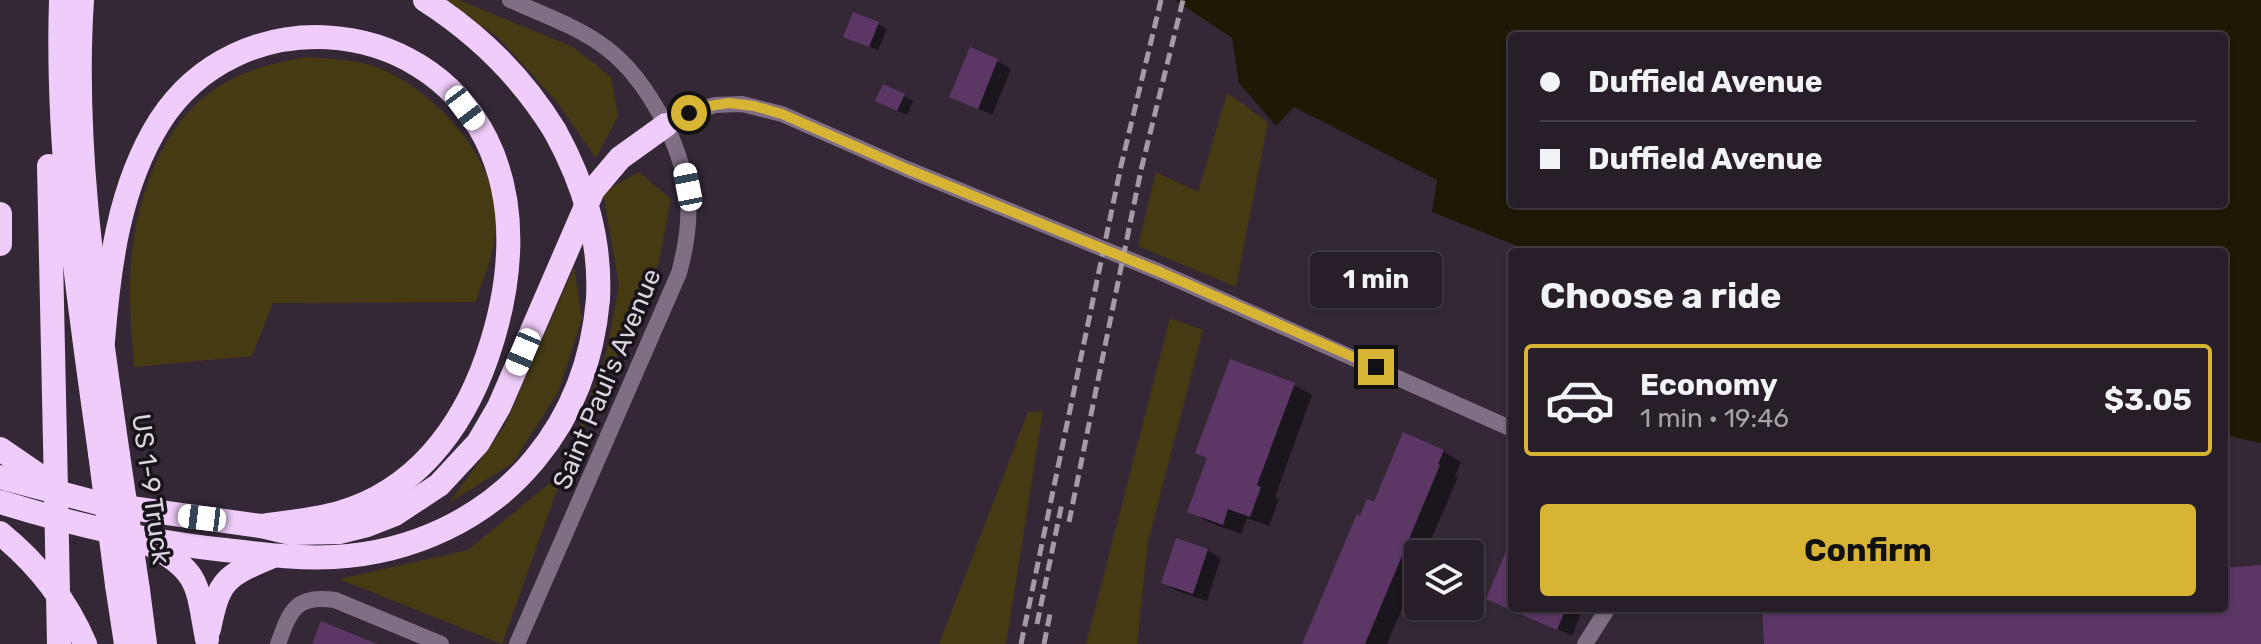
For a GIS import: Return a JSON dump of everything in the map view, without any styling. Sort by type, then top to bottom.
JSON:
[{"type":"highway","points":[[49,0],[47,92],[59,644]]},
{"type":"highway","points":[[61,0],[61,112],[69,223],[109,454],[128,588],[126,644]]},
{"type":"highway","points":[[82,0],[80,79],[86,204],[103,341]]},
{"type":"highway","points":[[0,502],[69,523],[138,538],[275,555],[332,558],[392,549],[449,527],[496,497],[531,464],[565,415],[589,359],[598,299],[598,254],[592,222],[573,166],[555,131],[521,82],[499,58],[450,16],[425,0]]},
{"type":"highway","points":[[103,341],[114,249],[132,181],[144,150],[169,108],[215,65],[255,46],[285,39],[314,36],[357,41],[388,50],[419,67],[444,86],[465,108],[485,137],[497,165],[509,227],[506,274],[498,319],[484,365],[466,407],[450,434],[429,459],[382,495],[338,513],[261,526]]},
{"type":"highway","points":[[0,477],[73,498],[308,534],[339,532],[367,525],[407,508],[450,475],[478,443],[499,407],[593,190],[620,158],[666,125]]},
{"type":"highway","points":[[0,214],[0,244]]},
{"type":"highway","name":"US 1-9 Truck","points":[[103,341],[109,454]]},
{"type":"highway","points":[[0,449],[73,498]]},
{"type":"highway","points":[[0,533],[47,578],[85,644]]},
{"type":"highway","points":[[138,538],[181,563],[192,576],[206,642]]},
{"type":"highway","points":[[206,642],[215,598],[223,584],[236,572],[275,555]]},
{"type":"highway","name":"US 1-9 Truck","points":[[128,588],[145,644]]},
{"type":"street","name":"Saint Paul's Avenue","points":[[510,0],[583,32],[608,48],[641,82],[666,125],[688,187],[688,228],[679,273],[517,644]]},
{"type":"street","points":[[666,125],[702,107],[729,103],[782,114],[907,169],[1175,278],[1508,427]]},
{"type":"street","points":[[278,644],[291,611],[312,599],[335,600],[441,644]]},
{"type":"street","points":[[1585,644],[1605,612]]},
{"type":"shaded area","points":[[442,0],[459,0],[573,47],[611,77],[618,116],[596,158],[556,101],[499,38]]},
{"type":"shaded area","points":[[1175,0],[2261,0],[2261,443],[2228,436],[2228,248],[1522,248],[1432,212],[1437,180],[1294,107],[1276,126],[1239,83],[1232,38]]},
{"type":"shaded area","points":[[308,57],[360,62],[399,78],[444,112],[463,134],[490,184],[496,211],[494,245],[476,302],[273,303],[252,356],[134,367],[130,303],[132,256],[142,203],[161,152],[192,108],[212,91],[258,68]]},
{"type":"shaded area","points":[[1227,93],[1268,122],[1236,287],[1138,246],[1156,172],[1198,192]]},
{"type":"shaded area","points":[[639,172],[671,199],[659,262],[563,473],[502,644],[339,579],[468,550],[562,473],[606,354],[619,285],[603,192]]},
{"type":"shaded area","points":[[574,267],[582,319],[558,392],[513,463],[449,503],[504,427]]},
{"type":"shaded area","points":[[1170,318],[1203,330],[1148,542],[1137,644],[1086,644]]},
{"type":"shaded area","points":[[1043,411],[1006,644],[939,644],[1028,412]]},
{"type":"building","points":[[853,12],[879,22],[869,47],[843,37]]},
{"type":"building","points":[[970,47],[998,59],[978,109],[949,97]]},
{"type":"building","points":[[883,84],[905,94],[897,111],[875,101]]},
{"type":"building","points":[[1230,359],[1295,383],[1257,485],[1261,487],[1250,517],[1228,509],[1223,525],[1187,512],[1207,458],[1195,453]]},
{"type":"building","points":[[1403,432],[1444,450],[1409,540],[1404,540],[1404,551],[1365,644],[1302,644],[1357,514],[1360,516],[1367,499],[1374,502]]},
{"type":"building","points":[[1176,538],[1208,549],[1193,594],[1161,583]]},
{"type":"building","points":[[1508,547],[1508,609],[1486,599]]},
{"type":"building","points":[[2261,565],[2261,644],[1764,644],[1762,612],[2228,612],[2228,568]]},
{"type":"building","points":[[1516,612],[1564,612],[1557,630]]},
{"type":"building","points":[[321,621],[377,644],[312,644]]},
{"type":"railway","points":[[1021,644],[1121,166],[1161,0]]},
{"type":"railway","points":[[1069,522],[1141,170],[1183,0]]},
{"type":"railway","points":[[1037,624],[1062,503]]},
{"type":"railway","points":[[1044,644],[1051,609]]},
{"type":"route","points":[[689,113],[702,107],[729,103],[769,109],[1160,272],[1376,367]]}]
